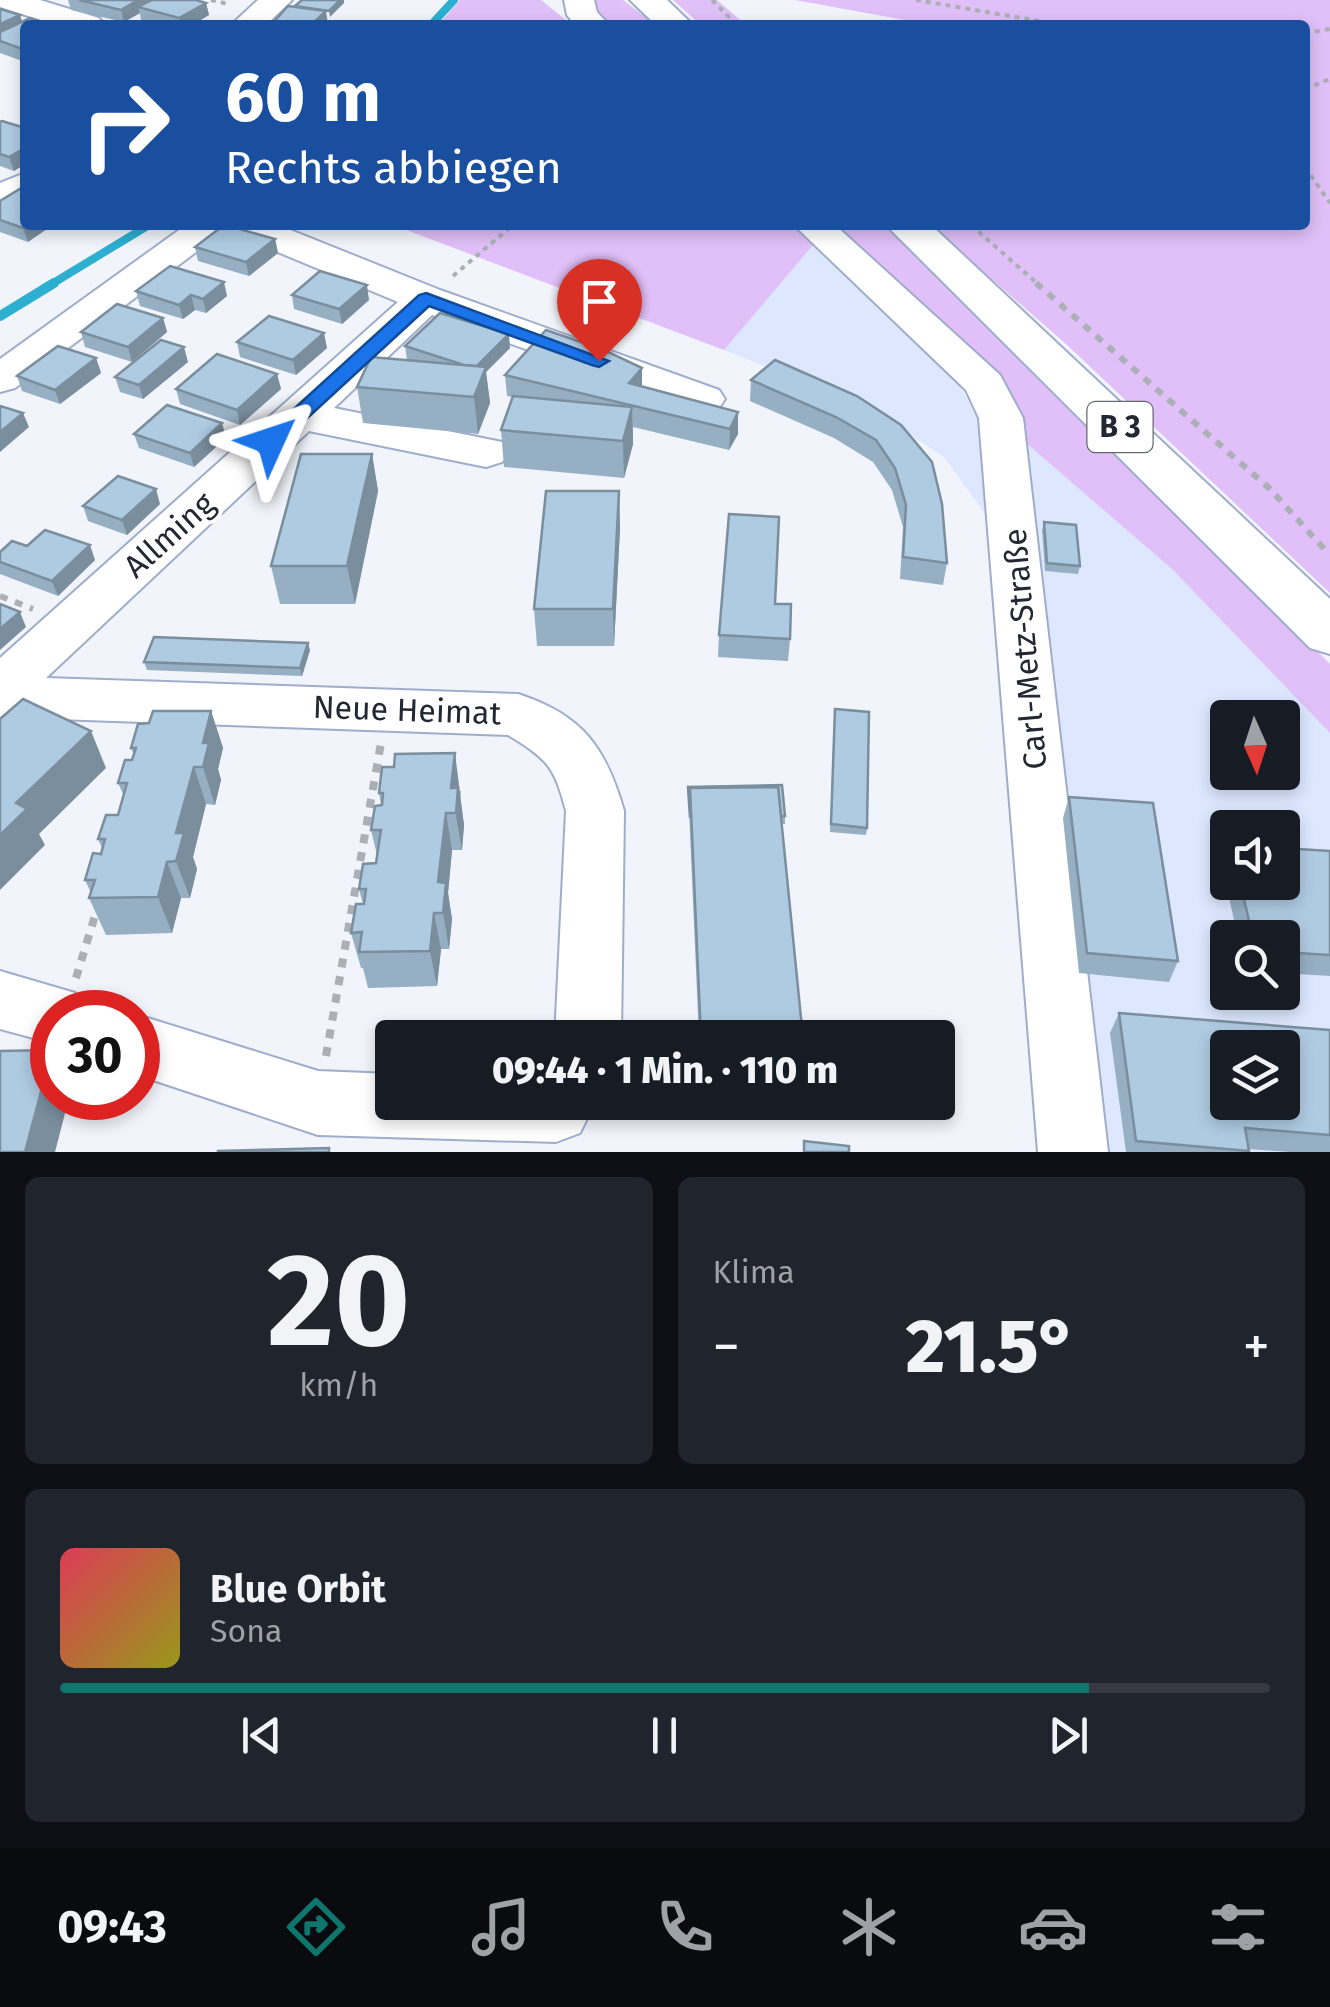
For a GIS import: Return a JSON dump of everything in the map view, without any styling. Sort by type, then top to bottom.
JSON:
[{"type":"highway","points":[[647,0],[670,20]]},
{"type":"highway","name":"B 3","points":[[912,230],[1330,633]]},
{"type":"street","points":[[8,0],[72,20]]},
{"type":"street","points":[[253,20],[277,0]]},
{"type":"street","points":[[0,380],[204,230]]},
{"type":"street","points":[[257,230],[426,299],[703,398]]},
{"type":"street","name":"Carl-Metz-Straße","points":[[817,230],[985,384],[1000,418],[1008,468],[1072,1152]]},
{"type":"street","name":"Allming","points":[[0,689],[426,299]]},
{"type":"street","points":[[300,415],[486,452]]},
{"type":"street","name":"Neue Heimat","points":[[0,698],[518,715],[566,743],[586,778],[595,811],[589,1020]]},
{"type":"street","points":[[0,1000],[30,1002]]},
{"type":"street","points":[[160,1052],[318,1103],[375,1105]]},
{"type":"path","points":[[712,0],[732,20]]},
{"type":"path","points":[[916,0],[1034,20]]},
{"type":"path","points":[[1310,174],[1330,202]]},
{"type":"path","points":[[426,299],[507,230]]},
{"type":"path","points":[[977,230],[1270,489],[1326,552]]},
{"type":"path","points":[[318,1103],[388,708]]},
{"type":"path","points":[[67,990],[99,903]]},
{"type":"shaded area","points":[[460,0],[541,0],[566,20],[442,20]]},
{"type":"shaded area","points":[[593,0],[623,0],[649,20],[601,20]]},
{"type":"shaded area","points":[[673,0],[717,0],[740,20],[695,20]]},
{"type":"shaded area","points":[[795,0],[1330,0],[1330,593],[1066,344],[936,230],[1310,230],[1310,20],[905,20]]},
{"type":"shaded area","points":[[406,230],[799,230],[814,244],[724,350]]},
{"type":"shaded area","points":[[832,230],[888,230],[1041,374],[1330,664],[1330,733],[1172,569],[1026,443]]},
{"type":"shaded area","points":[[814,244],[957,380],[978,420],[989,519],[944,457],[869,408],[724,350]]},
{"type":"shaded area","points":[[1026,443],[1172,569],[1298,700],[1210,700],[1210,790],[1300,790],[1300,702],[1330,733],[1330,1152],[1087,1152],[1064,957]]},
{"type":"building","points":[[79,0],[138,0],[121,10]]},
{"type":"building","points":[[152,0],[206,3],[179,18],[138,7]]},
{"type":"building","points":[[302,0],[340,0],[329,11],[295,6]]},
{"type":"building","points":[[288,6],[326,11],[316,20],[275,20]]},
{"type":"building","points":[[0,9],[20,15],[0,24]]},
{"type":"building","points":[[20,23],[20,48],[0,41],[0,32]]},
{"type":"building","points":[[0,122],[20,126],[20,151],[9,157],[0,154]]},
{"type":"building","points":[[20,189],[20,227],[0,220],[0,201]]},
{"type":"building","points":[[217,230],[242,230],[275,239],[246,262],[195,247]]},
{"type":"building","points":[[170,266],[224,282],[203,299],[191,295],[179,305],[136,291]]},
{"type":"building","points":[[320,271],[367,285],[339,309],[292,295]]},
{"type":"building","points":[[117,304],[163,318],[128,347],[81,332]]},
{"type":"building","points":[[440,313],[509,334],[477,366],[405,346]]},
{"type":"building","points":[[269,316],[324,333],[293,360],[237,342]]},
{"type":"building","points":[[546,330],[642,368],[629,383],[738,412],[730,429],[505,375]]},
{"type":"building","points":[[161,340],[184,347],[139,385],[115,377]]},
{"type":"building","points":[[58,346],[96,358],[55,390],[17,376]]},
{"type":"building","points":[[217,354],[277,374],[237,410],[176,389]]},
{"type":"building","points":[[371,357],[486,367],[474,397],[357,387]]},
{"type":"building","points":[[775,360],[857,396],[901,425],[932,462],[942,504],[947,563],[903,557],[906,505],[895,468],[876,440],[836,417],[751,380]]},
{"type":"building","points":[[513,396],[632,407],[623,441],[501,430]]},
{"type":"building","points":[[167,405],[222,423],[190,453],[134,434]]},
{"type":"building","points":[[0,406],[23,413],[0,432]]},
{"type":"building","points":[[301,454],[372,454],[347,566],[271,566]]},
{"type":"building","points":[[118,476],[156,489],[122,520],[83,506]]},
{"type":"building","points":[[546,491],[619,491],[613,609],[534,609]]},
{"type":"building","points":[[729,514],[779,517],[775,604],[791,604],[790,639],[719,635]]},
{"type":"building","points":[[1044,522],[1076,525],[1080,566],[1047,563]]},
{"type":"building","points":[[45,530],[90,545],[52,581],[0,562],[0,552],[12,541],[27,546]]},
{"type":"building","points":[[0,604],[20,612],[0,629]]},
{"type":"building","points":[[154,637],[308,643],[300,668],[144,662]]},
{"type":"building","points":[[23,699],[91,731],[16,803],[27,809],[0,835],[0,719]]},
{"type":"building","points":[[835,709],[869,712],[867,828],[831,824]]},
{"type":"building","points":[[153,711],[211,711],[203,743],[209,743],[203,767],[194,767],[176,833],[184,833],[176,861],[167,862],[158,897],[89,898],[95,880],[85,880],[93,853],[101,854],[105,839],[98,839],[106,815],[118,815],[127,783],[118,783],[125,760],[132,760],[138,724],[149,723]]},
{"type":"building","points":[[455,753],[451,788],[458,788],[456,813],[446,813],[438,882],[446,883],[443,913],[434,913],[430,951],[359,952],[362,932],[351,933],[356,904],[364,904],[366,889],[359,889],[363,864],[376,863],[381,830],[371,830],[375,806],[382,805],[382,767],[394,767],[395,754]]},
{"type":"building","points":[[782,785],[785,816],[781,816],[778,787],[690,788],[690,818],[688,787]]},
{"type":"building","points":[[778,787],[801,1020],[700,1020],[690,788]]},
{"type":"building","points":[[1069,797],[1153,803],[1178,961],[1087,953]]},
{"type":"building","points":[[1300,849],[1330,851],[1330,955],[1300,953],[1300,920],[1249,920],[1244,900],[1300,900]]},
{"type":"building","points":[[1119,1013],[1330,1030],[1330,1135],[1245,1128],[1249,1151],[1136,1141]]},
{"type":"building","points":[[30,1050],[30,1120],[33,1120],[25,1152],[0,1152],[0,1051]]},
{"type":"building","points":[[804,1141],[849,1146],[849,1152],[804,1152]]},
{"type":"building","points":[[329,1148],[329,1152],[218,1152],[218,1151]]},
{"type":"waterway","points":[[436,20],[454,0]]},
{"type":"waterway","points":[[50,285],[141,230]]},
{"type":"waterway","points":[[0,316],[54,283]]},
{"type":"route","points":[[271,441],[426,299],[599,361]]}]
